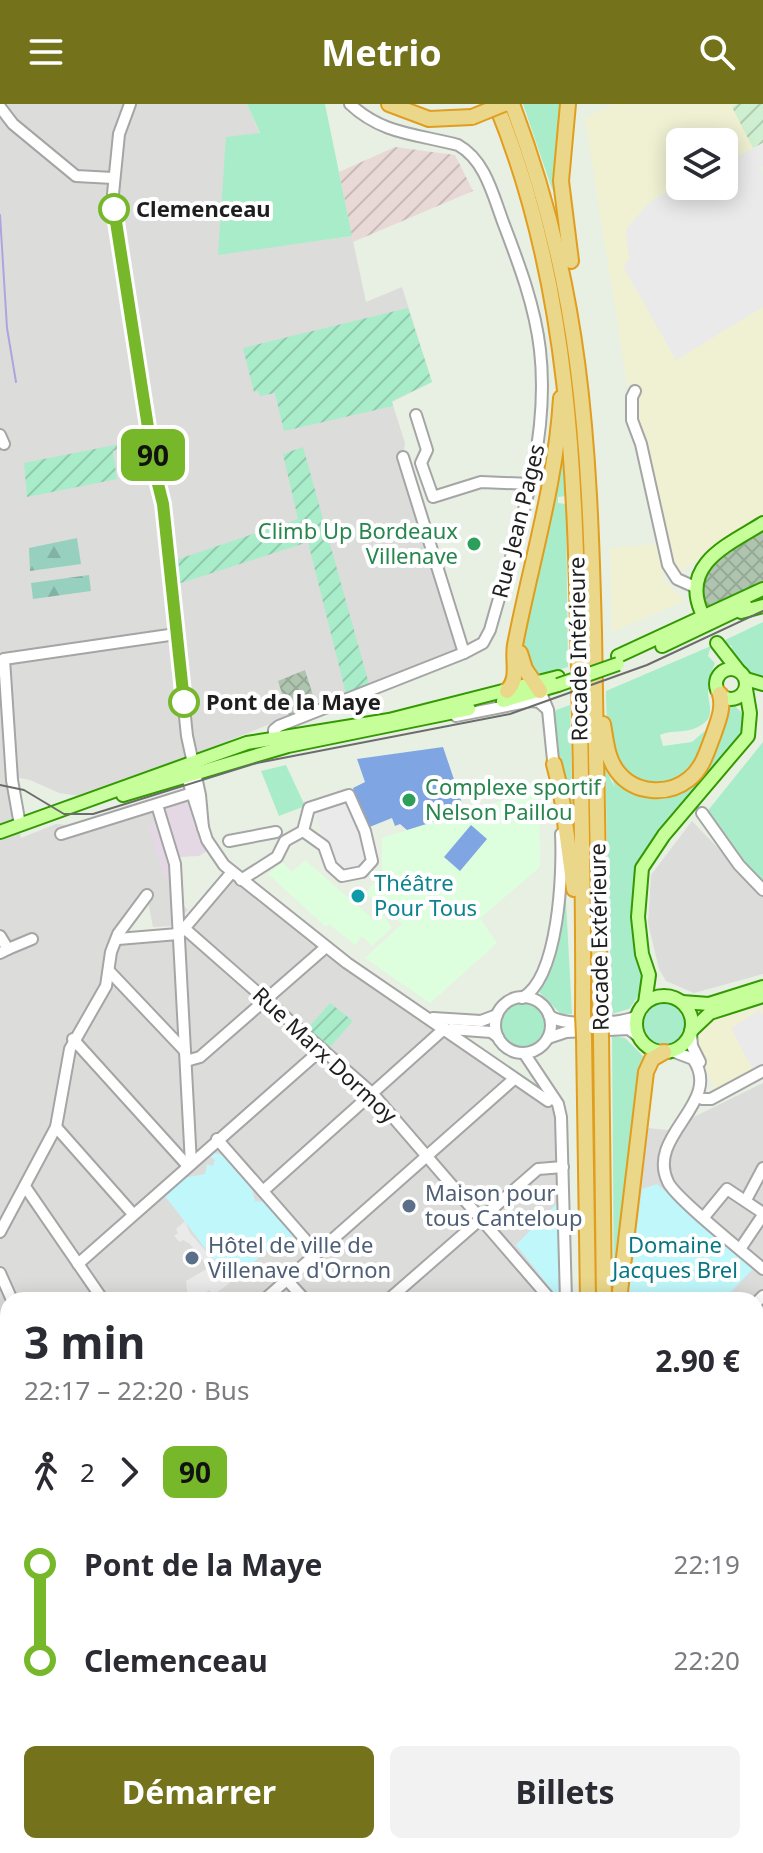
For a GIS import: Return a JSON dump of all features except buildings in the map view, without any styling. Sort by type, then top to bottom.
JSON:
[{"type":"highway","points":[[389,104],[429,119],[472,117],[504,104]]},
{"type":"highway","points":[[489,104],[510,136]]},
{"type":"highway","name":"Rocade Intérieure","points":[[496,104],[510,136],[546,261],[564,358],[576,518],[588,1292]]},
{"type":"highway","name":"Rocade Extérieure","points":[[512,104],[543,190],[570,302],[587,433],[595,686],[604,1292]]},
{"type":"highway","points":[[568,104],[561,181],[571,266],[570,302]]},
{"type":"highway","points":[[507,691],[514,680],[515,645],[554,472],[564,358]]},
{"type":"highway","points":[[520,625],[522,660],[537,687]]},
{"type":"highway","points":[[595,686],[612,763],[634,786],[656,790],[678,786],[696,772],[725,696]]},
{"type":"highway","points":[[554,764],[573,874],[583,1015]]},
{"type":"highway","points":[[620,1292],[646,1072],[652,1059],[668,1052]]},
{"type":"main road","points":[[701,611],[695,587],[698,573],[708,559],[763,523]]},
{"type":"main road","points":[[618,660],[763,589]]},
{"type":"main road","points":[[191,769],[284,747],[434,719],[618,660],[727,616],[763,597]]},
{"type":"main road","points":[[727,616],[763,606]]},
{"type":"main road","points":[[750,722],[742,706],[725,696],[716,685],[717,643],[743,679],[750,722],[744,741],[664,835],[642,868],[638,917],[649,975],[645,1003],[638,1015],[640,1038],[650,1048],[668,1052],[680,1047],[710,1013],[763,995]]},
{"type":"main road","points":[[718,676],[725,670],[763,684]]},
{"type":"main road","points":[[725,696],[739,697],[743,679]]},
{"type":"main road","points":[[0,832],[274,738],[389,720],[507,691],[537,687]]},
{"type":"main road","points":[[649,975],[691,1016],[691,1031]]},
{"type":"main road","points":[[645,1003],[654,998],[709,1004],[763,995]]},
{"type":"street","points":[[130,104],[119,134],[113,178],[116,227],[163,504],[191,769],[203,828],[211,848],[237,876],[326,947],[548,1101]]},
{"type":"street","name":"Rue Jean Pages","points":[[274,738],[275,728],[483,643],[490,630],[531,484],[541,426],[540,348],[524,278],[488,182],[467,150],[389,130],[372,123],[350,104]]},
{"type":"street","points":[[0,107],[13,124],[76,176],[113,178]]},
{"type":"street","points":[[635,391],[632,420],[641,444],[668,565],[677,579],[695,587]]},
{"type":"street","points":[[416,415],[427,450],[421,463],[433,497],[481,482],[531,484]]},
{"type":"street","points":[[403,457],[464,653]]},
{"type":"street","points":[[20,825],[2,669],[4,659],[176,634]]},
{"type":"street","points":[[429,1017],[481,1021],[497,1015],[504,1005],[533,991],[541,978],[558,907],[561,847],[548,710],[537,687]]},
{"type":"street","points":[[434,719],[476,714],[532,701],[539,702],[548,710]]},
{"type":"street","points":[[222,764],[231,758],[259,750],[274,738],[284,747]]},
{"type":"street","points":[[61,834],[189,794]]},
{"type":"street","points":[[118,939],[184,935],[237,876],[277,857],[285,841],[303,831],[309,808],[337,797],[349,795],[353,800],[372,861],[362,872],[342,876],[331,866],[324,846],[303,831]]},
{"type":"street","points":[[157,805],[175,864],[184,935],[189,1165]]},
{"type":"street","points":[[702,813],[739,865],[763,890]]},
{"type":"street","points":[[229,841],[276,832]]},
{"type":"street","points":[[0,1232],[56,1127],[73,1039],[106,986],[111,952],[121,928],[147,895]]},
{"type":"street","name":"Rue Marx Dormoy","points":[[184,935],[266,999],[373,1094],[544,1292]]},
{"type":"street","points":[[0,936],[4,951],[32,939]]},
{"type":"street","points":[[110,972],[185,1056],[200,1057],[326,947]]},
{"type":"street","points":[[522,998],[535,1001],[556,1022],[629,1021],[638,1015]]},
{"type":"street","points":[[497,1015],[498,1037]]},
{"type":"street","points":[[525,1084],[538,1074],[549,1015]]},
{"type":"street","points":[[263,1191],[445,1028],[491,1032],[509,1049],[524,1053],[558,1104],[566,1292]]},
{"type":"street","points":[[524,1053],[566,1032],[624,1029],[632,1030],[640,1038]]},
{"type":"street","points":[[681,1196],[671,1174],[670,1154],[702,1099],[704,1076],[692,1046],[691,1031]]},
{"type":"street","points":[[73,1039],[189,1165]]},
{"type":"street","points":[[78,1264],[322,1049]]},
{"type":"street","points":[[668,1052],[693,1059],[700,1076],[697,1098],[664,1154],[668,1184],[763,1269]]},
{"type":"street","points":[[702,1099],[711,1099],[763,1071]]},
{"type":"street","points":[[273,1292],[514,1079]]},
{"type":"street","points":[[56,1127],[133,1214]]},
{"type":"street","points":[[217,1139],[317,1253]]},
{"type":"street","points":[[397,1292],[538,1169],[563,1167]]},
{"type":"street","points":[[746,1200],[763,1168]]},
{"type":"street","points":[[26,1188],[97,1292]]},
{"type":"street","points":[[704,1217],[727,1189],[763,1214],[740,1249]]},
{"type":"street","points":[[0,1273],[8,1292]]},
{"type":"street","points":[[287,1280],[298,1292]]},
{"type":"shaded area","points":[[0,104],[247,104],[260,134],[218,254],[352,236],[366,302],[402,287],[432,382],[392,402],[405,443],[402,466],[458,642],[456,649],[180,760],[79,796],[59,793],[30,780],[8,776],[21,838],[56,824],[102,828],[147,812],[153,814],[170,881],[172,926],[153,927],[147,897],[118,934],[179,934],[232,872],[277,911],[548,1101],[561,1117],[565,1292],[0,1292]]},
{"type":"shaded area","points":[[247,104],[325,104],[352,236],[218,255],[226,137],[260,133]]},
{"type":"shaded area","points":[[523,104],[565,104],[556,193],[552,189]]},
{"type":"shaded area","points":[[614,104],[763,104],[763,166],[759,168],[763,177],[763,522],[669,578],[645,451],[628,391],[585,118]]},
{"type":"shaded area","points":[[737,104],[763,104],[763,143],[753,148],[732,107]]},
{"type":"shaded area","points":[[763,143],[763,166],[759,168],[763,177],[763,307],[676,360],[623,266],[629,261],[626,229],[651,201],[666,193],[666,200],[738,200],[738,156]]},
{"type":"shaded area","points":[[395,147],[455,155],[473,191],[353,242],[339,172]]},
{"type":"shaded area","points":[[408,308],[432,382],[392,401],[393,406],[284,431],[275,393],[260,396],[258,391],[254,392],[243,348]]},
{"type":"shaded area","points":[[145,439],[145,444],[113,451],[117,479],[27,497],[24,463]]},
{"type":"shaded area","points":[[562,446],[566,496],[558,497],[558,503],[566,504],[568,667],[535,676],[522,642]]},
{"type":"shaded area","points":[[303,447],[369,684],[346,694],[308,542],[178,584],[176,560],[298,519],[283,454]]},
{"type":"shaded area","points":[[763,532],[763,583],[706,611],[699,593],[701,578],[714,559]]},
{"type":"shaded area","points":[[658,544],[664,581],[685,601],[612,632],[610,548]]},
{"type":"shaded area","points":[[763,622],[763,680],[750,677],[729,657],[732,646],[721,642]]},
{"type":"shaded area","points":[[711,646],[708,656],[715,663],[708,685],[708,719],[693,729],[660,735],[663,746],[692,742],[713,724],[696,764],[680,779],[665,785],[644,783],[631,776],[621,766],[610,738],[606,691]]},
{"type":"shaded area","points":[[305,670],[316,705],[289,716],[278,681]]},
{"type":"shaded area","points":[[724,702],[733,704],[743,714],[744,735],[636,872],[634,897],[647,984],[629,1009],[612,1014],[605,768],[615,788],[609,766],[626,786],[686,785]]},
{"type":"shaded area","points":[[570,705],[573,843],[553,717],[556,710]]},
{"type":"shaded area","points":[[763,742],[763,881],[748,867],[706,813]]},
{"type":"shaded area","name":"Complexe sportif Nelson Paillou","points":[[443,747],[465,812],[407,830],[400,824],[395,826],[392,818],[367,828],[353,788],[365,782],[357,759]]},
{"type":"shaded area","points":[[286,765],[305,806],[279,816],[261,771]]},
{"type":"shaded area","points":[[539,789],[540,867],[480,918],[497,943],[430,1003],[365,958],[402,924],[365,893],[382,874],[382,838]]},
{"type":"shaded area","points":[[188,791],[207,851],[199,856],[180,857],[183,905],[188,910],[172,926],[170,882],[163,874],[148,827],[155,820],[150,804]]},
{"type":"shaded area","points":[[348,798],[368,857],[358,869],[345,873],[333,866],[314,811]]},
{"type":"shaded area","points":[[692,821],[763,895],[763,974],[694,993],[666,981],[659,969],[648,923],[651,875]]},
{"type":"shaded area","points":[[471,825],[487,839],[460,871],[444,857]]},
{"type":"shaded area","points":[[563,846],[572,1014],[561,1014],[539,992],[546,979],[555,944]]},
{"type":"shaded area","points":[[305,860],[375,921],[382,913],[392,928],[372,946],[362,936],[355,945],[329,924],[326,927],[268,874],[282,862],[292,872]]},
{"type":"shaded area","points":[[523,1002],[540,1009],[547,1026],[540,1043],[523,1050],[506,1043],[499,1026],[506,1009]]},
{"type":"shaded area","points":[[330,1003],[353,1021],[329,1048],[307,1029]]},
{"type":"shaded area","points":[[665,1003],[680,1009],[686,1024],[680,1039],[665,1045],[650,1039],[644,1024],[650,1009]]},
{"type":"shaded area","points":[[763,1006],[763,1071],[715,1091],[696,1041],[708,1022]]},
{"type":"shaded area","points":[[759,1010],[763,1015],[763,1065],[753,1070],[731,1028]]},
{"type":"shaded area","points":[[612,1036],[625,1038],[645,1058],[614,1292]]},
{"type":"shaded area","points":[[763,1083],[763,1292],[627,1292],[648,1128],[667,1130]]},
{"type":"shaded area","points":[[185,1221],[190,1233],[232,1281],[218,1292],[188,1292],[186,1281],[208,1268],[190,1244],[183,1240],[180,1242],[174,1236],[178,1233],[176,1229]]},
{"type":"green space","points":[[77,538],[81,564],[30,571],[29,548]]},
{"type":"green space","points":[[89,575],[91,591],[33,599],[31,583]]},
{"type":"green space","points":[[215,1153],[222,1155],[252,1189],[255,1201],[265,1202],[296,1237],[265,1252],[232,1281],[164,1195],[183,1178],[205,1174],[207,1164],[213,1166],[215,1160],[209,1156]]},
{"type":"green space","name":"Domaine Jacques Brel","points":[[657,1184],[753,1269],[731,1292],[628,1292],[642,1189]]},
{"type":"green space","points":[[557,1203],[559,1292],[553,1292],[516,1245]]},
{"type":"waterway","points":[[0,215],[7,328],[16,382]]},
{"type":"tram line","points":[[0,785],[24,790],[64,814],[93,814],[257,763],[510,714],[647,665],[763,611]]},
{"type":"bus line","name":"90","points":[[114,209],[155,472],[163,504],[184,702]]},
{"type":"place","name":"Clemenceau","points":[[114,209]]},
{"type":"place","name":"Climb Up Bordeaux Villenave","points":[[474,544]]},
{"type":"place","name":"Pont de la Maye","points":[[184,702]]},
{"type":"place","name":"Complexe sportif Nelson Paillou","points":[[409,800]]},
{"type":"place","name":"Théâtre Pour Tous","points":[[358,896]]},
{"type":"place","name":"Maison pour tous Canteloup","points":[[409,1206]]},
{"type":"place","name":"Hôtel de ville de Villenave d'Ornon","points":[[192,1258]]}]
